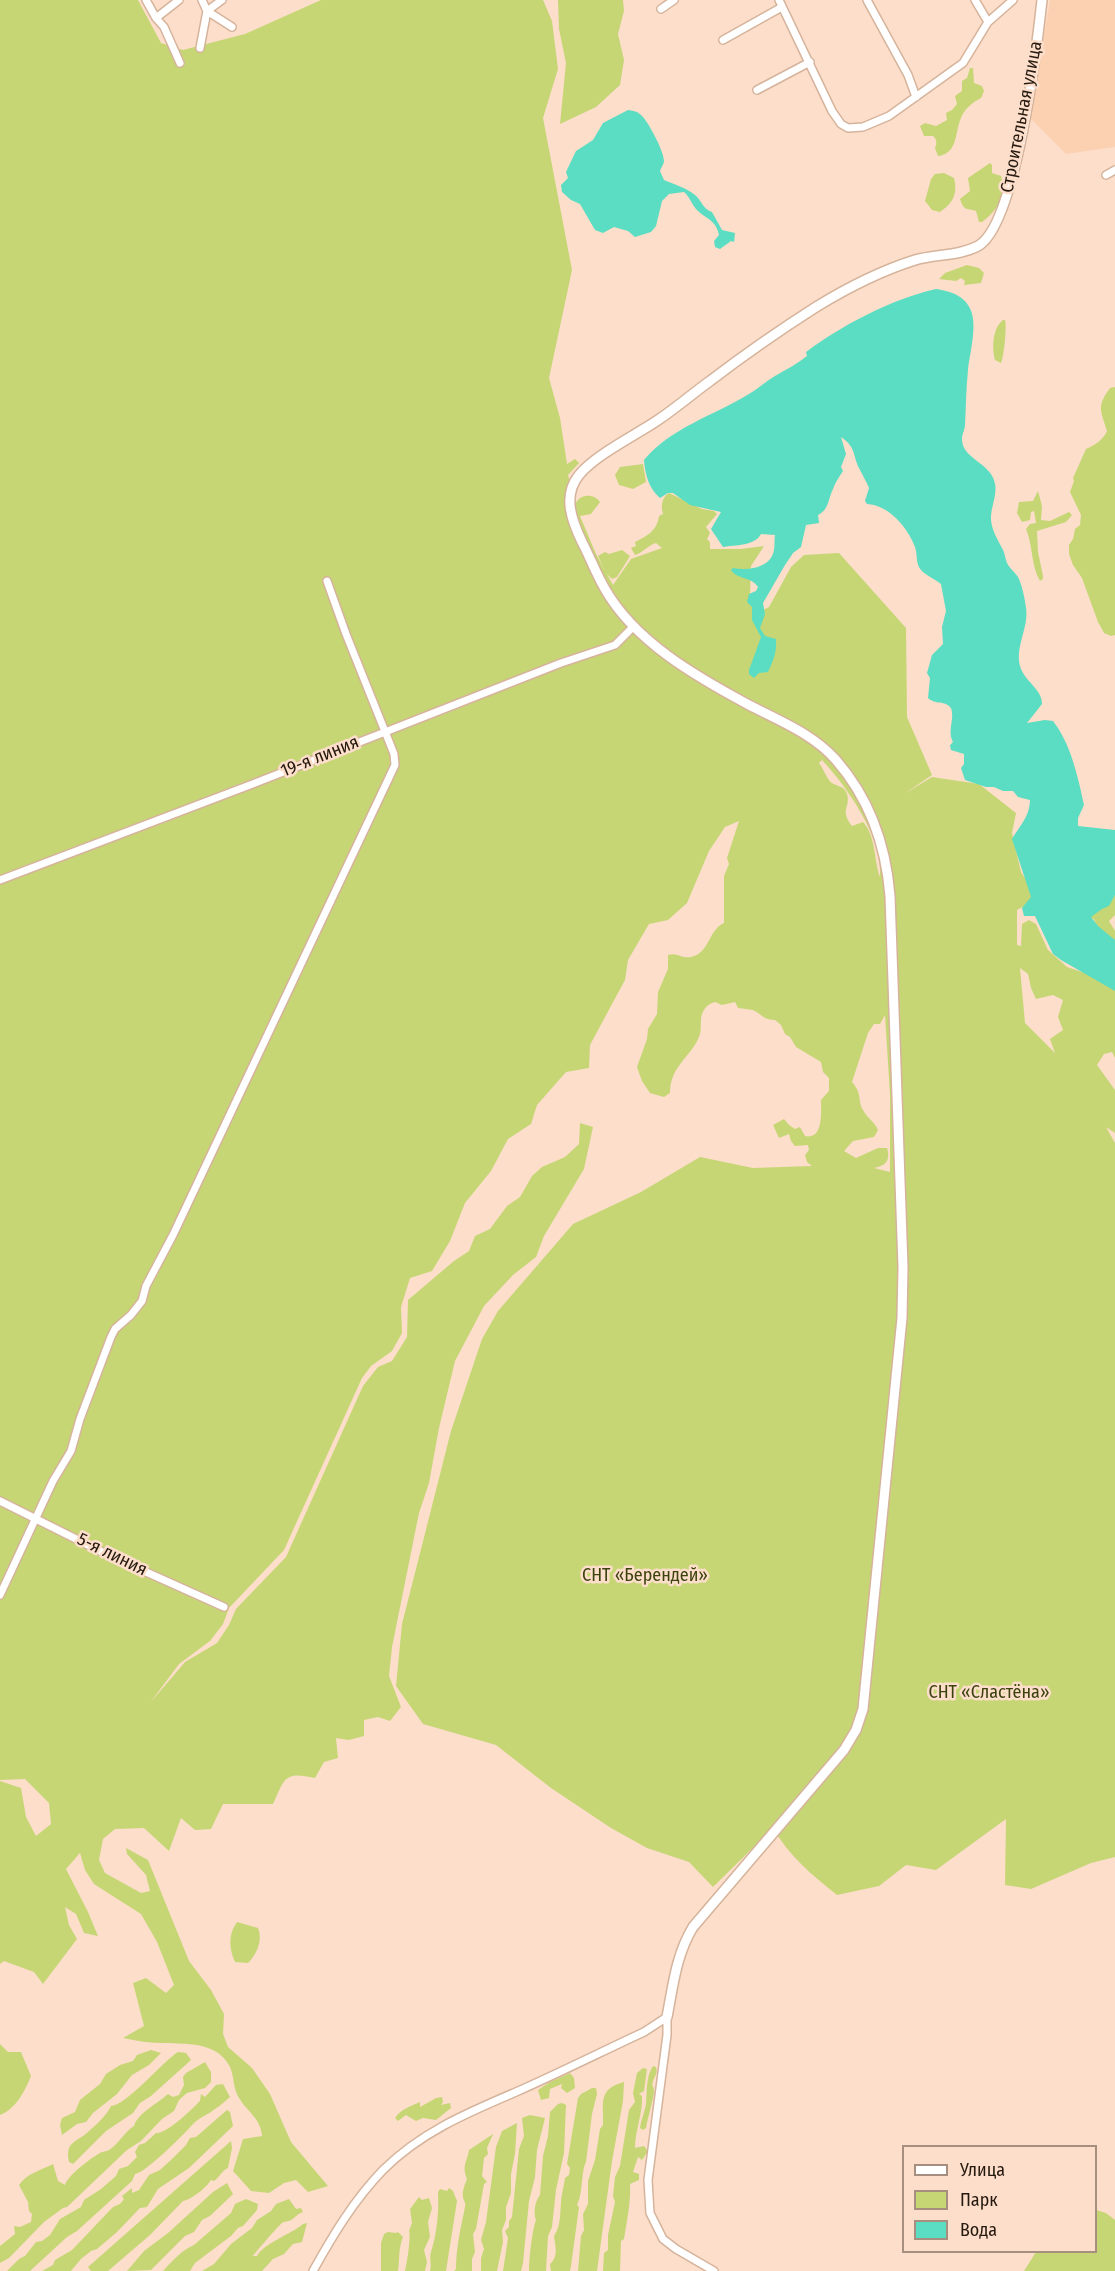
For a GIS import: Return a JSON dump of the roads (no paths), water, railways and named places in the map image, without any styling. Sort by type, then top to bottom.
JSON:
[{"type":"street","points":[[146,0],[164,27],[180,63]]},
{"type":"street","points":[[156,18],[179,0]]},
{"type":"street","points":[[202,0],[207,11],[232,27]]},
{"type":"street","points":[[200,48],[207,11],[222,0]]},
{"type":"street","points":[[661,9],[674,0]]},
{"type":"street","points":[[867,0],[908,75],[916,97]]},
{"type":"street","points":[[975,0],[988,22]]},
{"type":"street","points":[[723,40],[780,3],[832,111],[841,124],[848,128],[863,126],[889,116],[963,63],[988,22],[1013,0]]},
{"type":"street","name":"Строительная улица","points":[[634,626],[605,589],[578,534],[570,510],[570,490],[579,475],[595,461],[661,418],[710,380],[801,317],[858,284],[912,261],[973,249],[988,239],[999,219],[1014,174],[1037,43],[1042,0]]},
{"type":"street","points":[[757,90],[810,62]]},
{"type":"street","points":[[1106,175],[1115,170]]},
{"type":"street","points":[[0,1595],[53,1481],[71,1451],[80,1419],[111,1337],[115,1329],[142,1301],[146,1286],[173,1235],[395,765],[394,754],[327,581]]},
{"type":"street","points":[[634,626],[681,664],[746,703],[800,731],[836,760],[872,816],[888,870],[890,896],[903,1267],[901,1329],[863,1709],[856,1730],[844,1750],[693,1927],[686,1938],[676,1966],[667,2017],[667,2035],[648,2180],[650,2213],[663,2239],[714,2271]]},
{"type":"street","name":"19-я линия","points":[[0,880],[550,667],[615,645],[634,626]]},
{"type":"street","name":"5-я линия","points":[[0,1501],[106,1554],[224,1607]]},
{"type":"street","points":[[313,2271],[336,2229],[360,2196],[410,2146],[442,2125],[644,2032],[667,2017]]},
{"type":"water","points":[[628,110],[641,115],[655,137],[664,158],[660,171],[664,180],[695,195],[712,212],[722,230],[735,233],[734,242],[731,241],[720,249],[715,247],[714,241],[719,235],[718,230],[696,209],[684,192],[669,194],[662,201],[656,226],[651,232],[635,237],[628,231],[614,227],[603,233],[595,230],[580,204],[562,192],[561,185],[568,178],[566,172],[576,151],[593,140],[603,123]]},
{"type":"water","points":[[936,289],[952,293],[963,299],[970,308],[973,318],[974,330],[962,438],[966,450],[991,474],[994,480],[996,490],[991,515],[993,528],[1009,567],[1018,577],[1026,604],[1026,623],[1019,651],[1020,666],[1039,694],[1042,704],[1027,723],[1053,721],[1065,740],[1084,805],[1078,818],[1078,826],[1115,830],[1115,895],[1109,906],[1091,917],[1115,940],[1115,991],[1053,954],[1035,916],[1024,916],[1022,908],[1031,897],[1012,839],[1026,816],[1030,800],[1018,797],[1013,791],[1003,791],[965,780],[961,768],[964,764],[964,754],[951,750],[950,745],[953,742],[951,708],[928,698],[930,678],[927,673],[932,655],[943,644],[942,627],[946,611],[941,584],[925,574],[919,567],[916,550],[903,525],[883,508],[867,504],[865,501],[869,488],[850,445],[841,437],[846,454],[841,467],[843,471],[826,507],[818,515],[819,523],[806,525],[801,547],[793,553],[763,603],[765,614],[760,628],[765,636],[776,639],[776,649],[768,672],[759,673],[754,678],[749,674],[749,670],[761,637],[752,620],[752,607],[747,602],[749,594],[756,591],[758,587],[752,581],[731,570],[758,567],[768,561],[774,550],[775,535],[761,534],[750,543],[723,547],[711,529],[721,512],[690,505],[673,493],[660,498],[650,486],[647,476],[644,460],[680,430],[752,392],[803,359],[807,356],[806,352],[820,342],[851,323],[902,299]]},
{"type":"park label","name":"СНТ «Берендей»","points":[[645,1576]]},
{"type":"park label","name":"СНТ «Сластёна»","points":[[989,1693]]}]
